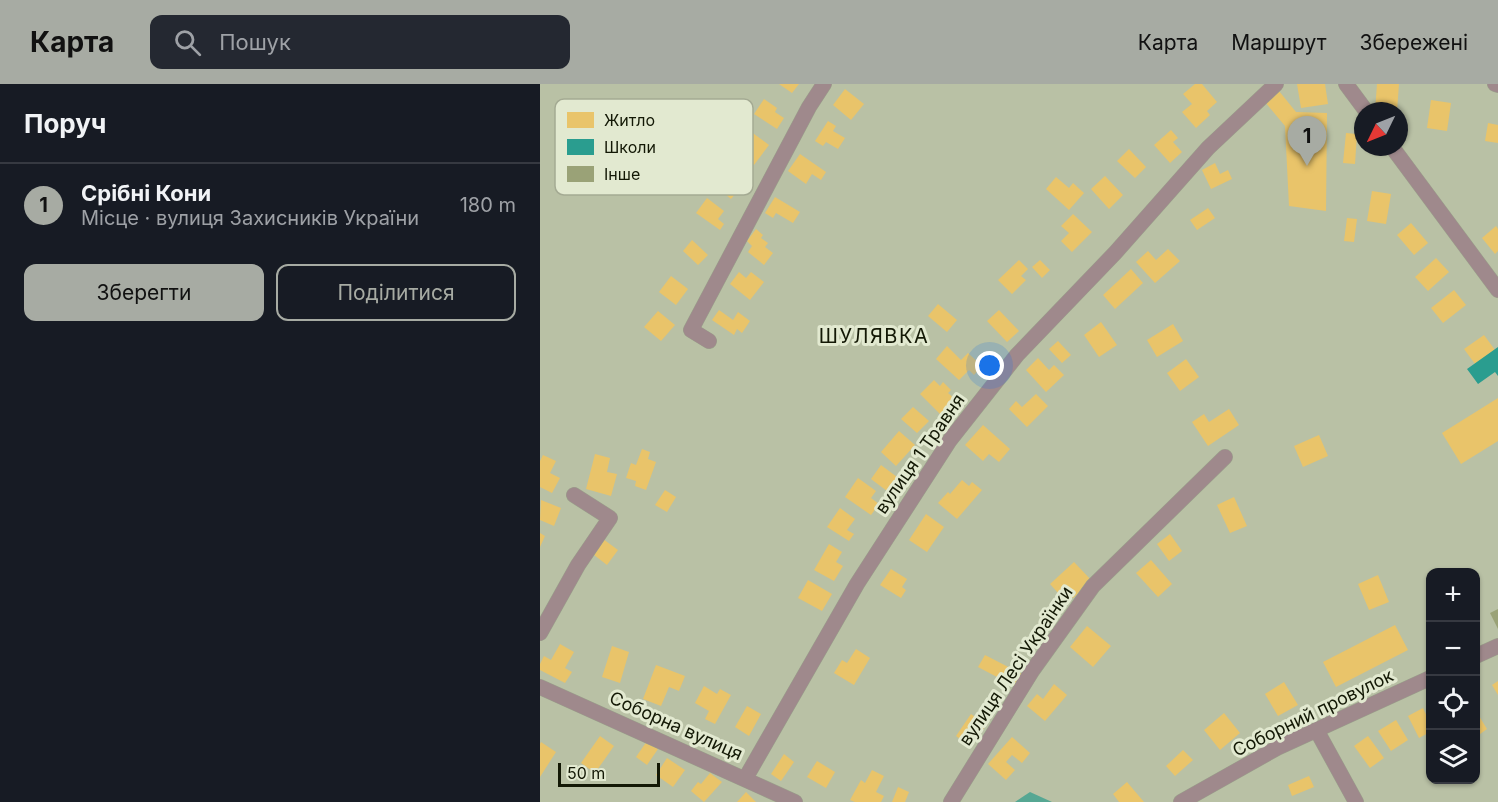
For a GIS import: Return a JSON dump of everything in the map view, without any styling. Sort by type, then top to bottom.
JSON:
[{"type":"street","points":[[709,341],[691,330],[809,107],[824,84]]},
{"type":"street","name":"вулиця 1 Травня","points":[[745,778],[857,584],[950,440],[1017,354],[1115,254],[1208,148],[1276,84]]},
{"type":"street","points":[[1346,84],[1359,102]]},
{"type":"street","points":[[1399,156],[1498,290]]},
{"type":"street","name":"вулиця Лесі Українки","points":[[951,802],[1032,671],[1093,586],[1224,457]]},
{"type":"street","points":[[540,633],[578,566],[610,518],[574,495]]},
{"type":"street","points":[[1480,655],[1498,646]]},
{"type":"street","name":"Соборний провулок","points":[[1181,802],[1277,748],[1426,680]]},
{"type":"street","name":"Соборна вулиця","points":[[540,687],[795,802]]},
{"type":"street","points":[[1317,731],[1356,802]]},
{"type":"water","points":[[1030,792],[1052,802],[1015,802]]},
{"type":"building: Житло","points":[[779,84],[799,84],[792,93]]},
{"type":"building: Житло","points":[[1195,84],[1202,84],[1217,102],[1207,111],[1210,115],[1196,128],[1182,112],[1192,104],[1183,94]]},
{"type":"building: Житло","points":[[1297,84],[1325,84],[1328,104],[1301,108]]},
{"type":"building: Житло","points":[[1377,84],[1399,84],[1398,102],[1376,102]]},
{"type":"building: Житло","points":[[845,89],[864,104],[851,120],[833,105]]},
{"type":"building: Житло","points":[[1279,91],[1296,112],[1327,113],[1326,211],[1289,206],[1285,126],[1265,102]]},
{"type":"building: Житло","points":[[764,99],[777,108],[775,112],[784,118],[777,129],[754,114]]},
{"type":"building: Житло","points":[[1431,100],[1451,103],[1447,131],[1427,128]]},
{"type":"building: Житло","points":[[828,121],[836,126],[833,131],[845,138],[838,149],[826,142],[823,146],[815,141]]},
{"type":"building: Житло","points":[[1488,123],[1498,125],[1498,143],[1485,141]]},
{"type":"building: Житло","points":[[1171,130],[1178,138],[1173,142],[1182,152],[1170,163],[1154,145]]},
{"type":"building: Житло","points":[[753,133],[769,145],[753,164]]},
{"type":"building: Житло","points":[[1346,133],[1354,134],[1355,164],[1343,163]]},
{"type":"building: Житло","points":[[1129,149],[1146,167],[1135,178],[1117,161]]},
{"type":"building: Житло","points":[[800,154],[826,172],[821,180],[812,174],[806,184],[788,171]]},
{"type":"building: Житло","points":[[1215,163],[1220,174],[1228,170],[1232,179],[1211,189],[1202,170]]},
{"type":"building: Житло","points":[[1105,176],[1123,195],[1109,209],[1091,189]]},
{"type":"building: Житло","points":[[1056,177],[1069,188],[1073,183],[1084,193],[1069,210],[1046,189]]},
{"type":"building: Житло","points":[[1372,191],[1391,194],[1386,224],[1367,221]]},
{"type":"building: Житло","points":[[775,197],[800,212],[793,223],[776,213],[773,218],[765,213]]},
{"type":"building: Житло","points":[[707,198],[724,211],[718,219],[724,224],[720,230],[696,213]]},
{"type":"building: Житло","points":[[1208,208],[1215,218],[1197,230],[1190,220]]},
{"type":"building: Житло","points":[[1073,214],[1092,232],[1072,252],[1061,241],[1069,233],[1061,226]]},
{"type":"building: Житло","points":[[1347,218],[1357,219],[1354,242],[1344,241]]},
{"type":"building: Житло","points":[[1411,223],[1428,243],[1414,255],[1397,235]]},
{"type":"building: Житло","points":[[1496,226],[1498,251],[1495,254],[1482,238]]},
{"type":"building: Житло","points":[[756,229],[763,235],[761,238],[768,243],[765,247],[773,253],[764,265],[748,252],[752,246],[747,241]]},
{"type":"building: Житло","points":[[692,240],[708,255],[698,265],[683,251]]},
{"type":"building: Житло","points":[[1168,249],[1180,261],[1155,283],[1136,262],[1148,251],[1156,260]]},
{"type":"building: Житло","points":[[1436,258],[1449,272],[1428,291],[1415,277]]},
{"type":"building: Житло","points":[[1019,260],[1028,269],[1021,276],[1026,280],[1012,294],[998,280]]},
{"type":"building: Житло","points":[[1040,260],[1050,270],[1042,278],[1032,267]]},
{"type":"building: Житло","points":[[1131,269],[1143,283],[1115,309],[1103,295]]},
{"type":"building: Житло","points":[[739,272],[746,278],[751,272],[764,282],[750,300],[730,284]]},
{"type":"building: Житло","points":[[671,276],[688,289],[676,305],[659,292]]},
{"type":"building: Житло","points":[[1454,290],[1466,305],[1443,323],[1431,308]]},
{"type":"building: Житло","points":[[938,304],[957,320],[947,332],[928,316]]},
{"type":"building: Житло","points":[[719,310],[733,320],[738,312],[750,321],[742,333],[737,329],[734,335],[712,320]]},
{"type":"building: Житло","points":[[999,310],[1019,331],[1007,342],[987,321]]},
{"type":"building: Житло","points":[[658,311],[675,325],[661,341],[644,327]]},
{"type":"building: Житло","points":[[1101,322],[1117,345],[1099,357],[1084,335]]},
{"type":"building: Житло","points":[[1173,324],[1183,341],[1157,357],[1147,340]]},
{"type":"building: Житло","points":[[1484,335],[1495,350],[1475,364],[1464,349]]},
{"type":"building: Житло","points":[[1058,341],[1071,355],[1062,363],[1049,349]]},
{"type":"building: Житло","points":[[947,346],[961,360],[968,353],[982,366],[974,375],[969,370],[959,380],[936,359]]},
{"type":"building: Житло","points":[[1038,358],[1049,370],[1054,365],[1064,375],[1046,392],[1026,370]]},
{"type":"building: Житло","points":[[1186,359],[1199,377],[1180,391],[1167,373]]},
{"type":"building: Житло","points":[[934,380],[940,386],[943,382],[951,390],[948,393],[958,402],[943,417],[920,394]]},
{"type":"building: Житло","points":[[1036,394],[1048,406],[1027,427],[1009,409],[1016,401],[1022,407]]},
{"type":"building: Житло","points":[[1498,398],[1498,441],[1461,464],[1442,433]]},
{"type":"building: Житло","points":[[913,407],[929,421],[917,433],[901,419]]},
{"type":"building: Житло","points":[[1229,409],[1239,425],[1208,446],[1192,422],[1204,414],[1209,422]]},
{"type":"building: Житло","points":[[983,425],[1010,449],[999,462],[989,454],[983,461],[965,445]]},
{"type":"building: Житло","points":[[899,431],[915,445],[896,466],[881,452]]},
{"type":"building: Житло","points":[[1319,435],[1328,456],[1303,467],[1294,446]]},
{"type":"building: Житло","points":[[642,449],[650,452],[648,459],[656,462],[646,490],[635,486],[636,481],[626,478],[631,463],[636,465]]},
{"type":"building: Житло","points":[[595,454],[610,458],[607,472],[617,474],[611,496],[586,489]]},
{"type":"building: Житло","points":[[543,455],[556,461],[550,473],[560,478],[552,493],[540,487],[540,461]]},
{"type":"building: Житло","points":[[881,465],[901,480],[891,494],[871,479]]},
{"type":"building: Житло","points":[[858,478],[876,491],[871,498],[879,504],[871,515],[845,497]]},
{"type":"building: Житло","points":[[962,480],[969,486],[972,482],[982,490],[957,519],[938,503],[948,492],[950,494]]},
{"type":"building: Житло","points":[[665,490],[676,497],[667,512],[655,505]]},
{"type":"building: Житло","points":[[1234,497],[1247,526],[1230,533],[1217,505]]},
{"type":"building: Житло","points":[[541,500],[561,508],[554,526],[540,520]]},
{"type":"building: Житло","points":[[840,508],[855,519],[847,530],[854,534],[849,541],[827,527]]},
{"type":"building: Житло","points":[[926,514],[944,527],[927,552],[909,540]]},
{"type":"building: Житло","points":[[540,533],[545,536],[540,547]]},
{"type":"building: Житло","points":[[1170,534],[1182,551],[1169,561],[1157,544]]},
{"type":"building: Житло","points":[[599,536],[618,550],[607,565],[589,551]]},
{"type":"building: Житло","points":[[829,544],[842,552],[836,562],[843,566],[834,581],[814,570]]},
{"type":"building: Житло","points":[[1151,560],[1172,584],[1158,597],[1136,573]]},
{"type":"building: Житло","points":[[1074,562],[1092,581],[1073,598],[1064,589],[1059,594],[1050,584]]},
{"type":"building: Житло","points":[[891,569],[907,579],[902,587],[906,590],[901,598],[880,585]]},
{"type":"building: Житло","points":[[1378,575],[1389,602],[1369,610],[1358,584]]},
{"type":"building: Житло","points":[[808,580],[832,594],[822,611],[798,598]]},
{"type":"building: Житло","points":[[1395,625],[1408,650],[1336,687],[1323,662]]},
{"type":"building: Житло","points":[[1087,626],[1111,646],[1093,667],[1070,647]]},
{"type":"building: Житло","points":[[560,644],[574,652],[565,668],[572,672],[565,683],[540,670],[544,656],[551,660]]},
{"type":"building: Житло","points":[[612,646],[629,652],[620,683],[602,677]]},
{"type":"building: Житло","points":[[856,649],[870,658],[854,685],[834,673],[842,660],[847,663]]},
{"type":"building: Житло","points":[[985,655],[1022,674],[1016,687],[978,667]]},
{"type":"building: Житло","points":[[656,665],[685,676],[679,691],[669,687],[661,706],[643,699]]},
{"type":"building: Житло","points":[[1498,681],[1498,695],[1492,685]]},
{"type":"building: Житло","points":[[1284,682],[1298,705],[1278,716],[1265,694]]},
{"type":"building: Житло","points":[[1054,684],[1067,695],[1045,721],[1027,706],[1037,694],[1043,699]]},
{"type":"building: Житло","points":[[704,686],[717,694],[720,689],[731,695],[715,724],[705,719],[709,711],[695,703]]},
{"type":"building: Житло","points":[[747,706],[761,714],[749,736],[735,727]]},
{"type":"building: Житло","points":[[1423,708],[1426,714],[1426,734],[1419,738],[1408,716]]},
{"type":"building: Житло","points":[[1224,713],[1240,733],[1220,750],[1204,730]]},
{"type":"building: Житло","points":[[971,714],[986,725],[971,747],[956,736]]},
{"type":"building: Житло","points":[[1480,718],[1487,729],[1480,734]]},
{"type":"building: Житло","points":[[1396,720],[1408,740],[1391,751],[1378,731]]},
{"type":"building: Житло","points":[[600,736],[614,746],[595,773],[581,763]]},
{"type":"building: Житло","points":[[1368,736],[1384,758],[1370,768],[1354,746]]},
{"type":"building: Житло","points":[[1012,737],[1030,753],[1022,763],[1012,755],[1006,762],[1015,770],[1006,780],[988,764]]},
{"type":"building: Житло","points":[[647,741],[658,749],[647,765],[636,757]]},
{"type":"building: Житло","points":[[541,742],[556,752],[540,777],[540,744]]},
{"type":"building: Житло","points":[[1183,750],[1193,760],[1175,776],[1166,766]]},
{"type":"building: Житло","points":[[784,754],[794,762],[781,781],[771,774]]},
{"type":"building: Житло","points":[[667,758],[685,770],[673,787],[656,775]]},
{"type":"building: Житло","points":[[817,761],[835,772],[826,788],[807,777]]},
{"type":"building: Житло","points":[[872,770],[884,776],[876,792],[884,796],[881,802],[850,800],[861,780],[865,783]]},
{"type":"building: Житло","points":[[710,773],[722,782],[704,802],[691,791]]},
{"type":"building: Житло","points":[[1309,776],[1314,787],[1292,796],[1288,785]]},
{"type":"building: Житло","points":[[1127,782],[1144,802],[1119,802],[1113,794]]},
{"type":"building: Житло","points":[[898,787],[909,792],[905,802],[892,802]]},
{"type":"building: Житло","points":[[746,792],[756,802],[737,802]]},
{"type":"building: Школи","points":[[1498,347],[1498,376],[1495,372],[1478,384],[1467,369]]},
{"type":"building: Інше","points":[[1498,609],[1498,629],[1490,613]]},
{"type":"place","name":"Срібні Кони","points":[[1307,166]]},
{"type":"district","name":"ШУЛЯВКА","points":[[874,336]]}]
